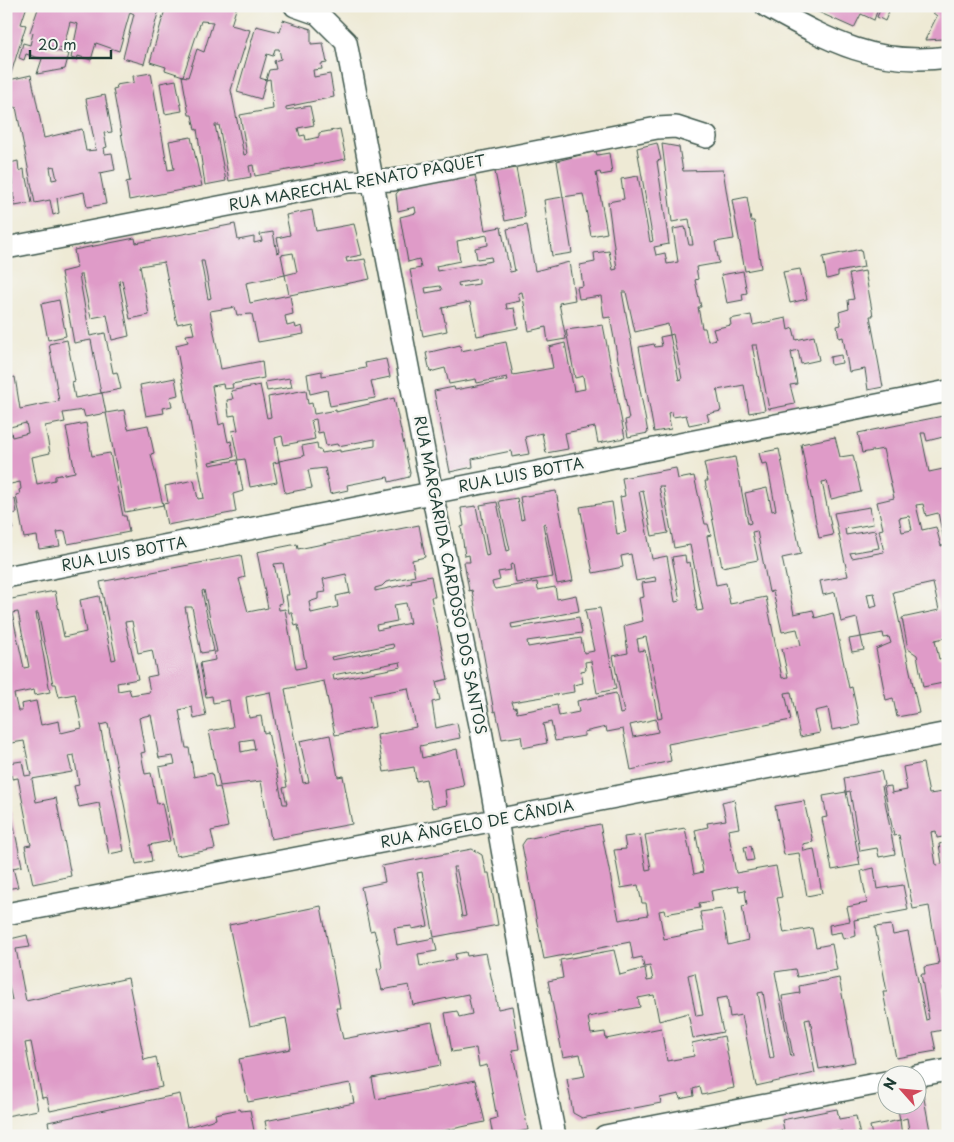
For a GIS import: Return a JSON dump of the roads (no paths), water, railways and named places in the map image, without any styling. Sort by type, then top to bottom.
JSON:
[{"type":"street","name":"RUA MARGARIDA CARDOSO DOS SANTOS","points":[[295,6],[318,14],[346,42],[432,493],[479,720],[555,1136]]},
{"type":"street","points":[[766,6],[814,32],[856,51],[891,58],[930,60],[948,57]]},
{"type":"street","name":"RUA MARECHAL RENATO PAQUET","points":[[6,248],[348,182],[393,180],[656,128],[676,128],[707,137]]},
{"type":"street","name":"RUA LUIS BOTTA","points":[[6,577],[948,391]]},
{"type":"street","name":"RUA ÂNGELO DE CÂNDIA","points":[[6,914],[948,733]]},
{"type":"street","points":[[926,1074],[948,1070]]},
{"type":"street","points":[[604,1136],[876,1084]]}]
